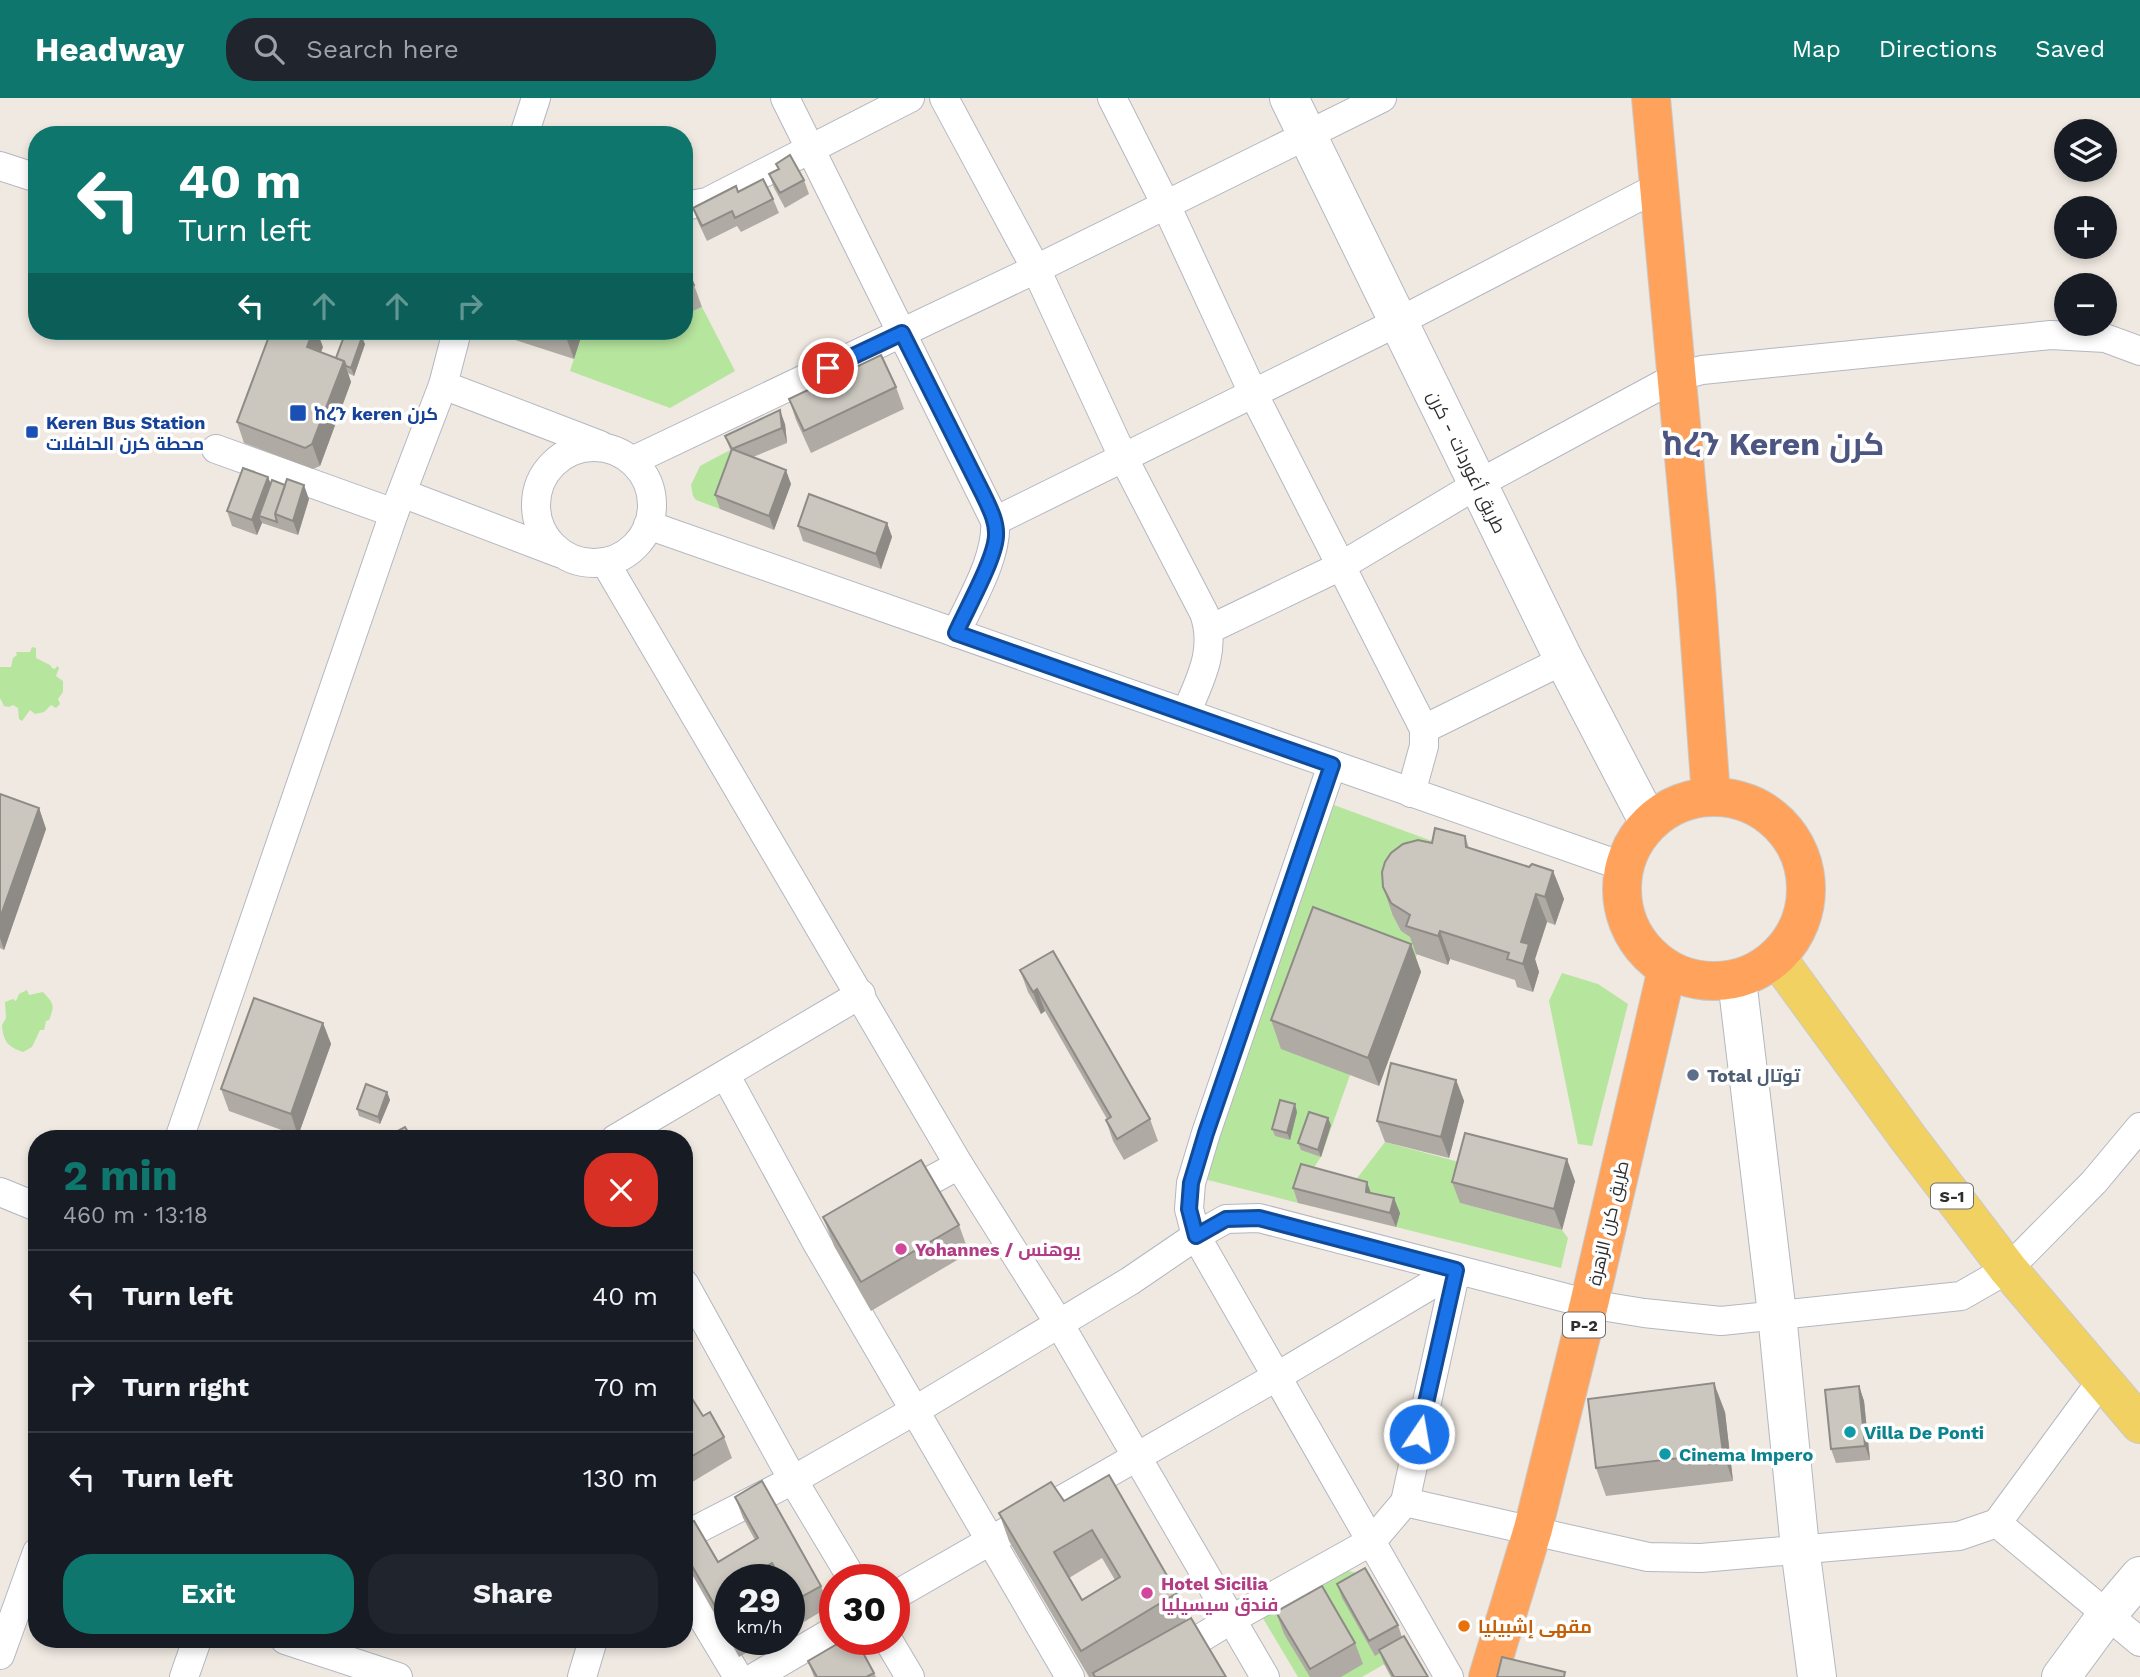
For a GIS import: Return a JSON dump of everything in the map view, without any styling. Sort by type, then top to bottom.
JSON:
[{"type":"highway","points":[[1651,98],[1696,588],[1712,796]]},
{"type":"highway","points":[[1712,796],[1755,806],[1773,818],[1789,834],[1800,854],[1806,876],[1807,899],[1802,921],[1777,958],[1758,971],[1737,980],[1713,982],[1689,979],[1667,969],[1651,957],[1638,942],[1629,925],[1623,906],[1622,887],[1625,867],[1634,844],[1649,823],[1668,809],[1689,800],[1712,796]]},
{"type":"highway","name":"طريق كرن الزهرة","points":[[1488,1677],[1533,1529],[1589,1304],[1667,969]]},
{"type":"main road","name":"S-1","points":[[1777,958],[2008,1269],[2140,1424]]},
{"type":"street","points":[[527,126],[536,98]]},
{"type":"street","points":[[785,98],[995,521],[996,536],[992,554],[956,633]]},
{"type":"street","points":[[693,204],[707,202],[911,98]]},
{"type":"street","points":[[944,98],[1036,269],[1123,457],[1204,613],[1210,629],[1205,669],[1186,713]]},
{"type":"street","points":[[1112,98],[1166,205],[1253,393],[1424,729],[1424,746],[1411,793]]},
{"type":"street","name":"طريق أغوردات - كرن","points":[[1289,98],[1564,660],[1649,823]]},
{"type":"street","points":[[632,461],[1036,269],[1382,98]]},
{"type":"street","points":[[0,166],[28,174]]},
{"type":"street","points":[[995,521],[1398,322],[1660,186]]},
{"type":"street","points":[[1210,629],[1342,566],[1478,484],[1676,377],[1702,370],[2051,335],[2105,338],[2140,351]]},
{"type":"street","points":[[182,1130],[398,503],[443,385],[455,340]]},
{"type":"street","points":[[216,449],[587,562],[606,562],[624,555],[638,542],[648,525],[652,508],[650,491],[643,475],[632,461],[606,447],[558,431],[443,385]]},
{"type":"street","points":[[569,557],[554,547],[542,532],[537,514],[537,495],[543,478],[554,462],[569,452],[587,446],[606,447]]},
{"type":"street","points":[[648,525],[1625,867]]},
{"type":"street","points":[[606,562],[959,1165],[1060,1325],[1265,1677]]},
{"type":"street","points":[[1424,729],[1564,660]]},
{"type":"street","points":[[1332,765],[1191,1183],[1189,1209],[1196,1236],[1449,1677]]},
{"type":"street","points":[[1737,980],[1777,1314],[1800,1548],[1817,1677]]},
{"type":"street","points":[[631,1130],[861,995]]},
{"type":"street","points":[[726,1076],[829,1237],[914,1411],[1070,1677]]},
{"type":"street","points":[[693,1531],[793,1480],[914,1411],[1060,1325],[1226,1219],[1259,1218],[1589,1304],[1721,1321],[1961,1296],[2008,1269],[2094,1182],[2140,1127]]},
{"type":"street","points":[[876,1210],[959,1165]]},
{"type":"street","points":[[0,1192],[28,1203]]},
{"type":"street","points":[[910,1587],[1276,1377],[1456,1270]]},
{"type":"street","points":[[1137,1677],[1232,1619],[1372,1541],[1405,1502],[1456,1270]]},
{"type":"street","points":[[693,1299],[793,1480],[843,1564]]},
{"type":"street","points":[[1405,1502],[1648,1557],[1701,1558],[1959,1536],[1997,1523],[2102,1380]]},
{"type":"street","points":[[1997,1523],[2140,1642]]},
{"type":"street","points":[[0,1655],[28,1576]]},
{"type":"street","points":[[2061,1677],[2106,1616],[2140,1576]]},
{"type":"street","points":[[693,1602],[738,1677]]},
{"type":"street","points":[[755,1677],[819,1639]]},
{"type":"street","points":[[184,1677],[194,1648]]},
{"type":"street","points":[[306,1648],[398,1677]]},
{"type":"street","points":[[582,1677],[591,1648]]},
{"type":"street","points":[[897,1655],[910,1677]]},
{"type":"green space","points":[[702,307],[735,371],[670,408],[570,371],[580,340],[693,340],[693,311]]},
{"type":"green space","points":[[730,450],[737,464],[720,509],[696,500],[691,485],[700,466]]},
{"type":"green space","points":[[32,647],[36,648],[36,658],[52,668],[59,668],[56,676],[63,681],[63,692],[56,708],[51,705],[44,712],[35,714],[30,710],[22,721],[19,719],[18,708],[13,705],[4,706],[0,698],[0,667],[11,667],[16,652],[30,652]]},
{"type":"green space","points":[[1334,805],[1451,848],[1393,916],[1401,931],[1420,943],[1413,969],[1350,1075],[1321,1157],[1306,1179],[1298,1203],[1200,1178]]},
{"type":"green space","points":[[1562,973],[1598,984],[1628,1004],[1592,1146],[1578,1144],[1549,1001]]},
{"type":"green space","points":[[27,990],[29,995],[43,992],[53,1008],[44,1030],[40,1030],[32,1047],[23,1052],[7,1043],[2,1025],[6,1018],[5,1002],[13,999],[16,1001],[19,994]]},
{"type":"green space","points":[[1385,1142],[1470,1165],[1460,1203],[1562,1230],[1568,1238],[1561,1268],[1396,1227],[1399,1213],[1348,1190]]},
{"type":"green space","points":[[1339,1568],[1367,1576],[1409,1650],[1362,1677],[1298,1677],[1261,1615]]},
{"type":"building","points":[[790,155],[804,180],[780,193],[769,174],[779,169],[776,164]]},
{"type":"building","points":[[763,179],[773,199],[735,218],[732,211],[702,226],[693,208],[736,186],[738,192]]},
{"type":"building","name":"ከረን keren كرن","points":[[268,340],[310,340],[307,347],[344,361],[312,444],[305,448],[237,422]]},
{"type":"building","points":[[343,340],[361,340],[351,368],[336,358]]},
{"type":"building","points":[[881,355],[896,387],[804,431],[789,399]]},
{"type":"building","points":[[780,410],[782,428],[732,449],[725,436]]},
{"type":"building","points":[[732,449],[786,470],[769,516],[715,495]]},
{"type":"building","points":[[243,468],[268,477],[252,520],[227,511]]},
{"type":"building","points":[[287,479],[304,485],[293,521],[275,514]]},
{"type":"building","points":[[272,480],[285,485],[275,514],[277,522],[259,516]]},
{"type":"building","points":[[809,494],[887,523],[876,554],[798,526]]},
{"type":"building","points":[[0,794],[39,808],[0,918]]},
{"type":"building","points":[[1435,828],[1465,836],[1466,847],[1529,867],[1532,864],[1553,871],[1545,897],[1536,894],[1521,942],[1529,944],[1523,964],[1507,959],[1509,953],[1440,931],[1438,936],[1406,926],[1410,915],[1391,903],[1383,887],[1382,872],[1385,862],[1391,853],[1403,844],[1418,840],[1432,843]]},
{"type":"building","points":[[1313,907],[1411,944],[1368,1058],[1271,1020]]},
{"type":"building","points":[[1053,951],[1150,1119],[1117,1139],[1106,1120],[1111,1117],[1037,989],[1033,992],[1020,970]]},
{"type":"building","points":[[254,998],[323,1023],[291,1114],[221,1089]]},
{"type":"building","points":[[1391,1063],[1456,1080],[1441,1137],[1377,1121]]},
{"type":"building","points":[[366,1084],[387,1092],[378,1117],[357,1109]]},
{"type":"building","points":[[1280,1100],[1295,1104],[1287,1133],[1272,1129]]},
{"type":"building","points":[[1309,1112],[1328,1118],[1318,1150],[1298,1143]]},
{"type":"building","points":[[1465,1133],[1567,1159],[1554,1209],[1452,1182]]},
{"type":"building","points":[[921,1160],[959,1225],[861,1282],[823,1217]]},
{"type":"building","points":[[1301,1164],[1367,1182],[1366,1192],[1394,1198],[1390,1213],[1293,1188]]},
{"type":"building","points":[[1714,1383],[1723,1453],[1596,1468],[1588,1399]]},
{"type":"building","name":"Villa De Ponti","points":[[1859,1386],[1865,1446],[1831,1449],[1825,1390]]},
{"type":"building","points":[[693,1400],[703,1416],[710,1412],[724,1437],[693,1456]]},
{"type":"building","name":"Hotel Sicilia فندق سيسيليا","points":[[1109,1475],[1177,1593],[1081,1651],[999,1513],[1051,1482],[1064,1501]],"holes":[[[1092,1530],[1120,1577],[1082,1600],[1054,1552]]]},
{"type":"building","points":[[762,1481],[819,1582],[819,1587],[805,1595],[805,1564],[714,1564],[714,1604],[693,1568],[693,1522],[718,1562],[758,1538],[735,1497]]},
{"type":"building","points":[[1365,1568],[1398,1625],[1369,1641],[1337,1584]]},
{"type":"building","points":[[1322,1586],[1355,1643],[1310,1669],[1276,1612]]},
{"type":"building","points":[[1191,1618],[1226,1677],[1095,1677],[1093,1673]]},
{"type":"building","points":[[1404,1636],[1428,1677],[1394,1677],[1379,1650]]},
{"type":"building","points":[[819,1655],[864,1655],[874,1673],[869,1677],[817,1677],[808,1661]]},
{"type":"building","points":[[1502,1657],[1565,1672],[1564,1677],[1497,1677]]},
{"type":"place","name":"ከረን keren كرن","points":[[298,413]]},
{"type":"place","name":"Keren Bus Station محطة كرن الحافلات","points":[[32,432]]},
{"type":"place","name":"Total توتال","points":[[1693,1075]]},
{"type":"place","name":"Yohannes / يوهنس","points":[[901,1249]]},
{"type":"place","name":"Villa De Ponti","points":[[1850,1432]]},
{"type":"place","name":"Cinema Impero","points":[[1665,1454]]},
{"type":"place","name":"Hotel Sicilia فندق سيسيليا","points":[[1147,1593]]},
{"type":"place","name":"مقهى إشبيليا","points":[[1464,1626]]},
{"type":"district","name":"ከረን Keren كرن","points":[[1773,444]]},
{"type":"route","points":[[828,368],[902,333],[983,494],[995,521],[996,536],[992,554],[956,633],[1332,765],[1206,1133],[1191,1183],[1189,1209],[1196,1236],[1226,1219],[1259,1218],[1456,1270],[1419,1434]]}]
